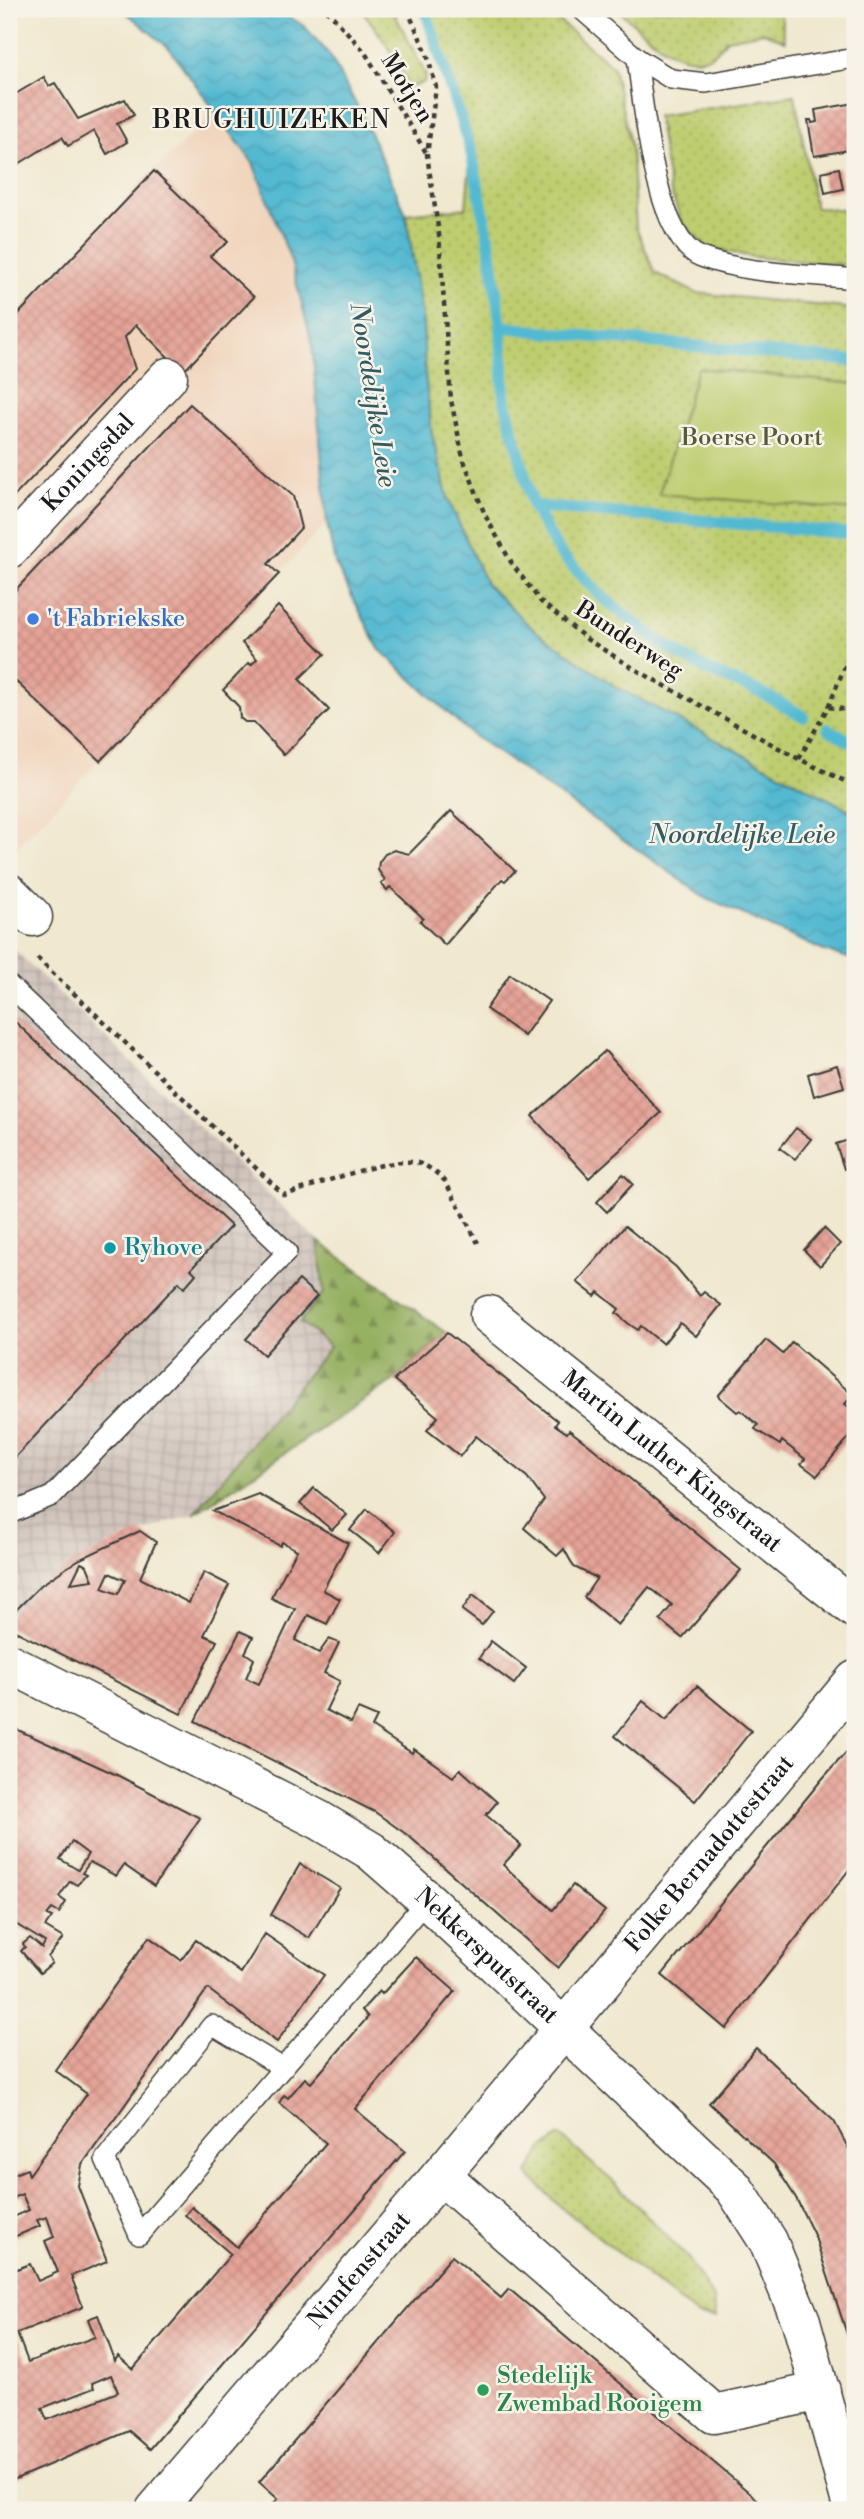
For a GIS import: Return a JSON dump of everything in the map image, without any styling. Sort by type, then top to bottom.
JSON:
[{"type":"street","name":"Koningsdal","points":[[9,549],[168,377]]},
{"type":"street","name":"Martin Luther Kingstraat","points":[[489,1315],[855,1609]]},
{"type":"street","name":"Nekkersputstraat","points":[[9,1663],[319,1821],[371,1851],[427,1900],[734,2188],[768,2241],[801,2321],[853,2510]]},
{"type":"street","name":"Folke Bernadottestraat","points":[[564,2029],[855,1680]]},
{"type":"street","name":"Nimfenstraat","points":[[155,2510],[564,2029]]},
{"type":"street","points":[[441,2175],[714,2414],[821,2390]]},
{"type":"lane","points":[[581,9],[637,58],[671,79],[706,83],[855,58]]},
{"type":"lane","points":[[637,58],[659,192],[675,232],[698,256],[742,267],[855,279]]},
{"type":"lane","points":[[9,985],[287,1252],[52,1496],[9,1514]]},
{"type":"lane","points":[[283,2068],[212,2025],[105,2159],[139,2235],[283,2068],[427,1900]]},
{"type":"path","name":"Motjen","points":[[326,9],[364,51],[427,155]]},
{"type":"path","points":[[407,9],[427,54],[436,87],[427,155]]},
{"type":"path","name":"Bunderweg","points":[[427,155],[439,234],[451,400],[460,446],[485,515],[512,564],[541,602],[587,640],[799,759],[855,786]]},
{"type":"path","points":[[799,759],[828,707],[850,652],[855,649]]},
{"type":"path","points":[[828,707],[855,712]]},
{"type":"path","points":[[23,920],[284,1195],[382,1165],[400,1161],[415,1162],[437,1173],[445,1181],[478,1243]]},
{"type":"shaded area","points":[[216,112],[250,159],[291,261],[312,344],[327,523],[9,855],[9,324],[154,171]]},
{"type":"shaded area","points":[[9,945],[318,1241],[330,1346],[194,1514],[127,1536],[78,1560],[41,1585],[9,1617]]},
{"type":"green space","points":[[361,9],[392,9],[426,75],[424,82],[410,88],[388,47]]},
{"type":"green space","points":[[425,9],[545,9],[613,67],[631,147],[636,227],[655,273],[696,293],[855,309],[855,384],[698,368],[659,493],[855,510],[855,675],[852,677],[855,680],[855,813],[616,687],[533,629],[486,584],[448,499],[432,434],[423,323],[406,214],[466,208],[471,150]]},
{"type":"green space","points":[[617,9],[780,9],[785,41],[764,32],[727,39],[712,55],[699,59],[685,58],[660,46]]},
{"type":"green space","points":[[795,95],[815,207],[855,212],[855,266],[753,257],[706,247],[683,224],[670,190],[657,116]]},
{"type":"green space","name":"Boerse Poort","points":[[698,368],[855,384],[855,510],[659,494]]},
{"type":"green space","points":[[318,1241],[447,1333],[394,1380],[194,1514],[330,1347],[300,1322],[324,1292]]},
{"type":"green space","points":[[560,2136],[617,2185],[688,2258],[712,2296],[716,2318],[698,2316],[555,2202],[528,2174],[541,2150]]},
{"type":"water","name":"Noordelijke Leie","points":[[122,9],[276,9],[304,26],[329,54],[363,117],[406,214],[423,323],[432,434],[448,499],[486,584],[533,629],[616,687],[855,813],[855,960],[824,951],[707,898],[471,734],[379,649],[335,563],[327,523],[312,344],[291,261],[253,163],[169,48]]},
{"type":"building","points":[[44,77],[49,86],[55,83],[78,119],[125,99],[134,115],[117,124],[127,142],[107,154],[94,131],[68,146],[62,137],[9,170],[9,98]]},
{"type":"building","points":[[855,103],[855,149],[814,156],[808,120],[817,122],[815,110]]},
{"type":"building","points":[[839,168],[843,189],[825,193],[821,172]]},
{"type":"building","points":[[154,171],[228,242],[210,256],[254,297],[183,372],[136,325],[125,337],[135,369],[9,502],[9,324]]},
{"type":"building","points":[[190,404],[293,496],[301,528],[268,564],[279,574],[100,761],[9,675],[9,597]]},
{"type":"building","points":[[278,606],[325,654],[299,679],[329,710],[284,755],[253,722],[245,722],[240,718],[239,707],[223,690],[249,663],[251,665],[257,659],[242,643]]},
{"type":"building","points":[[451,811],[515,871],[505,881],[502,879],[445,945],[420,921],[423,918],[390,887],[387,890],[381,884],[385,880],[378,870],[379,862],[385,854],[394,850],[409,854]]},
{"type":"building","points":[[510,974],[549,1001],[524,1036],[486,1009]]},
{"type":"building","name":"Ryhove","points":[[9,1016],[231,1226],[191,1269],[196,1274],[184,1288],[179,1282],[9,1464]]},
{"type":"building","points":[[605,1051],[661,1113],[589,1178],[532,1116]]},
{"type":"building","points":[[837,1065],[844,1087],[814,1096],[808,1074]]},
{"type":"building","points":[[796,1128],[811,1139],[795,1159],[780,1148]]},
{"type":"building","points":[[855,1138],[855,1166],[844,1169],[836,1144]]},
{"type":"building","points":[[623,1174],[633,1184],[607,1212],[597,1202]]},
{"type":"building","points":[[625,1226],[676,1267],[700,1296],[704,1292],[721,1305],[696,1336],[680,1323],[663,1344],[641,1326],[638,1330],[629,1324],[616,1313],[619,1309],[598,1292],[595,1296],[577,1282]]},
{"type":"building","points":[[824,1228],[840,1244],[820,1266],[804,1250]]},
{"type":"building","points":[[299,1280],[317,1296],[264,1355],[246,1339]]},
{"type":"building","points":[[447,1333],[558,1421],[555,1425],[567,1433],[569,1430],[589,1445],[741,1570],[682,1638],[660,1620],[672,1605],[649,1587],[618,1625],[584,1597],[597,1578],[574,1567],[564,1549],[557,1556],[524,1528],[544,1500],[527,1477],[476,1436],[460,1456],[427,1430],[438,1417],[394,1380]]},
{"type":"building","points":[[766,1340],[783,1354],[792,1342],[853,1395],[845,1404],[855,1412],[855,1430],[817,1476],[801,1464],[805,1459],[782,1441],[780,1445],[755,1429],[758,1425],[718,1396]]},
{"type":"building","points":[[314,1488],[347,1515],[332,1530],[300,1504]]},
{"type":"building","points":[[258,1494],[348,1543],[323,1590],[340,1599],[327,1624],[308,1615],[295,1640],[319,1653],[329,1639],[339,1643],[324,1673],[340,1681],[326,1710],[351,1723],[358,1709],[377,1717],[372,1727],[412,1753],[414,1749],[453,1777],[460,1769],[497,1802],[486,1815],[521,1845],[503,1865],[553,1910],[573,1885],[605,1911],[558,1968],[410,1837],[375,1812],[195,1721],[240,1631],[253,1637],[245,1653],[254,1659],[246,1678],[259,1684],[295,1609],[271,1598],[297,1550],[282,1542],[280,1546],[213,1511]]},
{"type":"building","points":[[367,1509],[395,1532],[379,1553],[350,1530]]},
{"type":"building","points":[[140,1531],[156,1542],[140,1578],[189,1603],[204,1572],[229,1585],[204,1635],[217,1641],[181,1714],[9,1628],[9,1617],[41,1585],[78,1560]],"holes":[[[81,1563],[87,1566],[93,1580],[71,1583]],[[109,1573],[125,1580],[118,1594],[102,1588]]]},
{"type":"building","points":[[473,1595],[493,1611],[482,1625],[462,1610]]},
{"type":"building","points":[[491,1641],[526,1668],[514,1684],[479,1658]]},
{"type":"building","points":[[697,1686],[751,1731],[695,1801],[615,1736],[643,1701],[666,1720]]},
{"type":"building","points":[[9,1726],[117,1775],[200,1818],[154,1886],[124,1865],[116,1876],[90,1862],[82,1873],[86,1875],[77,1885],[70,1881],[59,1897],[66,1902],[59,1913],[52,1909],[47,1915],[52,1917],[45,1927],[63,1938],[48,1957],[52,1963],[40,1973],[21,1951],[25,1947],[23,1944],[30,1938],[42,1948],[45,1942],[9,1920]],"holes":[[[72,1842],[88,1854],[78,1870],[60,1859]]]},
{"type":"building","points":[[852,1746],[855,1749],[855,1862],[726,2029],[662,1975]]},
{"type":"building","points":[[300,1864],[340,1888],[309,1938],[271,1915]]},
{"type":"building","points":[[265,1934],[324,1975],[277,2042],[208,1989],[206,1991],[82,2165],[78,2186],[107,2261],[71,2276],[83,2307],[17,2333],[28,2362],[95,2337],[88,2319],[98,2315],[115,2361],[118,2356],[133,2369],[231,2254],[185,2215],[192,2207],[237,2247],[326,2143],[279,2103],[284,2095],[288,2098],[305,2078],[311,2083],[368,2017],[362,2010],[379,1991],[382,1994],[416,1957],[455,1991],[355,2109],[405,2151],[150,2449],[129,2431],[11,2481],[9,2272],[30,2264],[38,2281],[58,2272],[45,2241],[54,2237],[47,2217],[37,2220],[40,2226],[9,2239],[9,2219],[29,2210],[22,2194],[9,2200],[9,2176],[27,2169],[29,2175],[87,2094],[55,2070],[149,1937],[181,1960],[196,1940],[241,1973]],"holes":[[[111,2375],[118,2392],[47,2420],[42,2408],[94,2388],[92,2383]]]},
{"type":"building","points":[[756,2048],[834,2121],[855,2161],[853,2352],[815,2237],[796,2198],[774,2164],[709,2103]]},
{"type":"building","name":"Stedelijk Zwembad Rooigem","points":[[452,2256],[501,2298],[509,2289],[770,2510],[276,2510],[271,2506],[278,2499],[259,2482]]},
{"type":"waterway","points":[[425,9],[471,151],[489,241],[501,326],[504,397],[533,506],[559,552],[602,597],[662,644],[709,671],[762,693],[803,716]]},
{"type":"waterway","points":[[501,326],[855,361]]},
{"type":"waterway","points":[[533,506],[855,534]]},
{"type":"waterway","points":[[828,729],[855,744]]},
{"type":"place","name":"'t Fabriekske","points":[[33,619]]},
{"type":"place","name":"Ryhove","points":[[110,1248]]},
{"type":"place","name":"Stedelijk Zwembad Rooigem","points":[[483,2390]]},
{"type":"district","name":"BRUGHUIZEKEN","points":[[272,120]]}]
